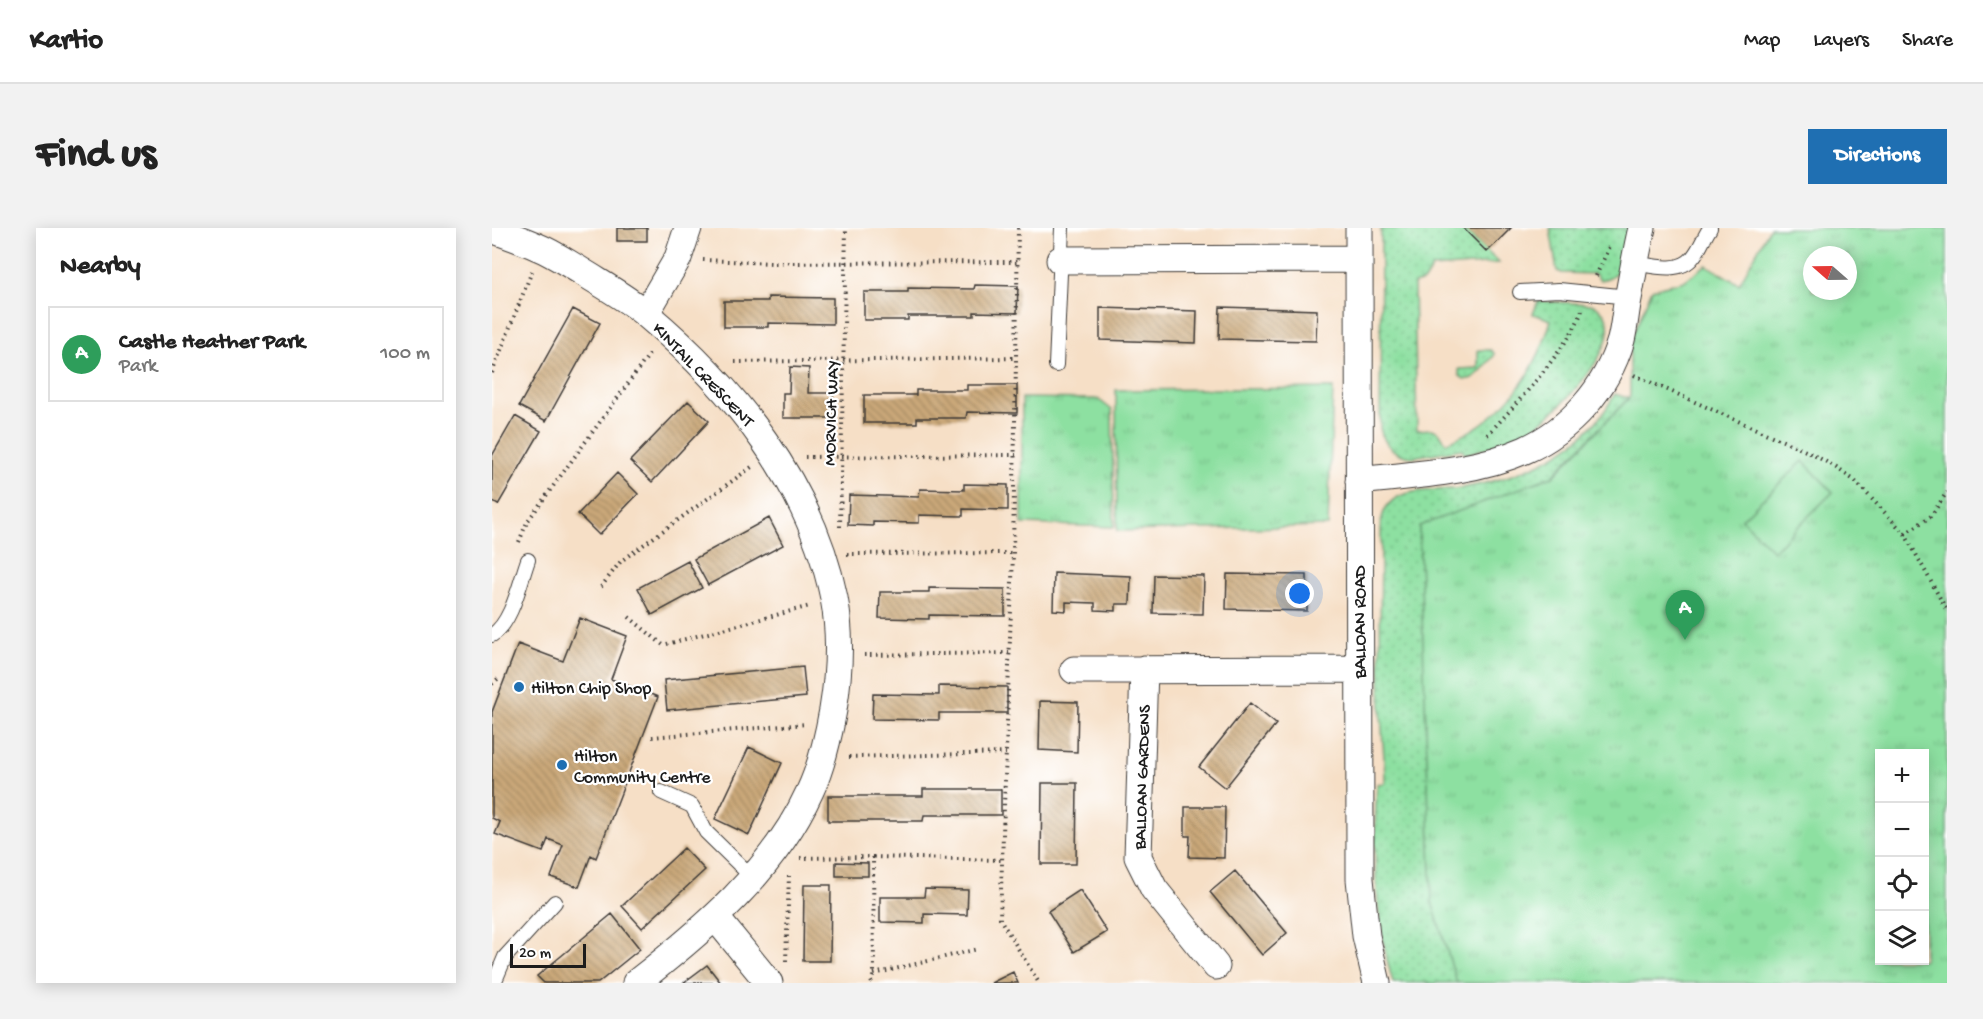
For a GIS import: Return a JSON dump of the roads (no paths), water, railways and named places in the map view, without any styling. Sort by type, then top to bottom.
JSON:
[{"type":"street","points":[[646,314],[678,258],[688,228]]},
{"type":"street","name":"BALLOAN ROAD","points":[[1359,228],[1360,879],[1366,936],[1377,983]]},
{"type":"street","points":[[1359,481],[1436,472],[1487,462],[1525,450],[1562,427],[1592,398],[1610,369],[1621,340],[1642,228]]},
{"type":"street","name":"KINTAIL CRESCENT","points":[[492,229],[541,248],[613,291],[646,314],[698,362],[745,412],[773,452],[796,494],[822,551],[834,599],[839,642],[837,687],[827,743],[810,791],[779,844],[753,878],[716,918],[636,983]]},
{"type":"street","points":[[1060,260],[1359,259]]},
{"type":"street","name":"BALLOAN GARDENS","points":[[1144,669],[1138,857],[1154,889],[1216,966]]},
{"type":"street","points":[[1074,670],[1359,669]]},
{"type":"street","points":[[716,918],[777,977]]},
{"type":"lane","points":[[1056,365],[1062,228]]},
{"type":"lane","points":[[1635,263],[1681,266],[1693,257],[1710,228]]},
{"type":"lane","points":[[1520,292],[1559,290],[1629,297]]},
{"type":"lane","points":[[492,635],[500,631],[506,622],[528,560]]},
{"type":"lane","points":[[661,792],[692,806],[706,832],[753,878]]},
{"type":"lane","points":[[494,983],[505,957],[555,902]]},
{"type":"place","name":"Castle Heather Park","points":[[1685,640]]},
{"type":"place","name":"Hilton Chip Shop","points":[[519,687]]},
{"type":"place","name":"Hilton Community Centre","points":[[562,765]]}]
